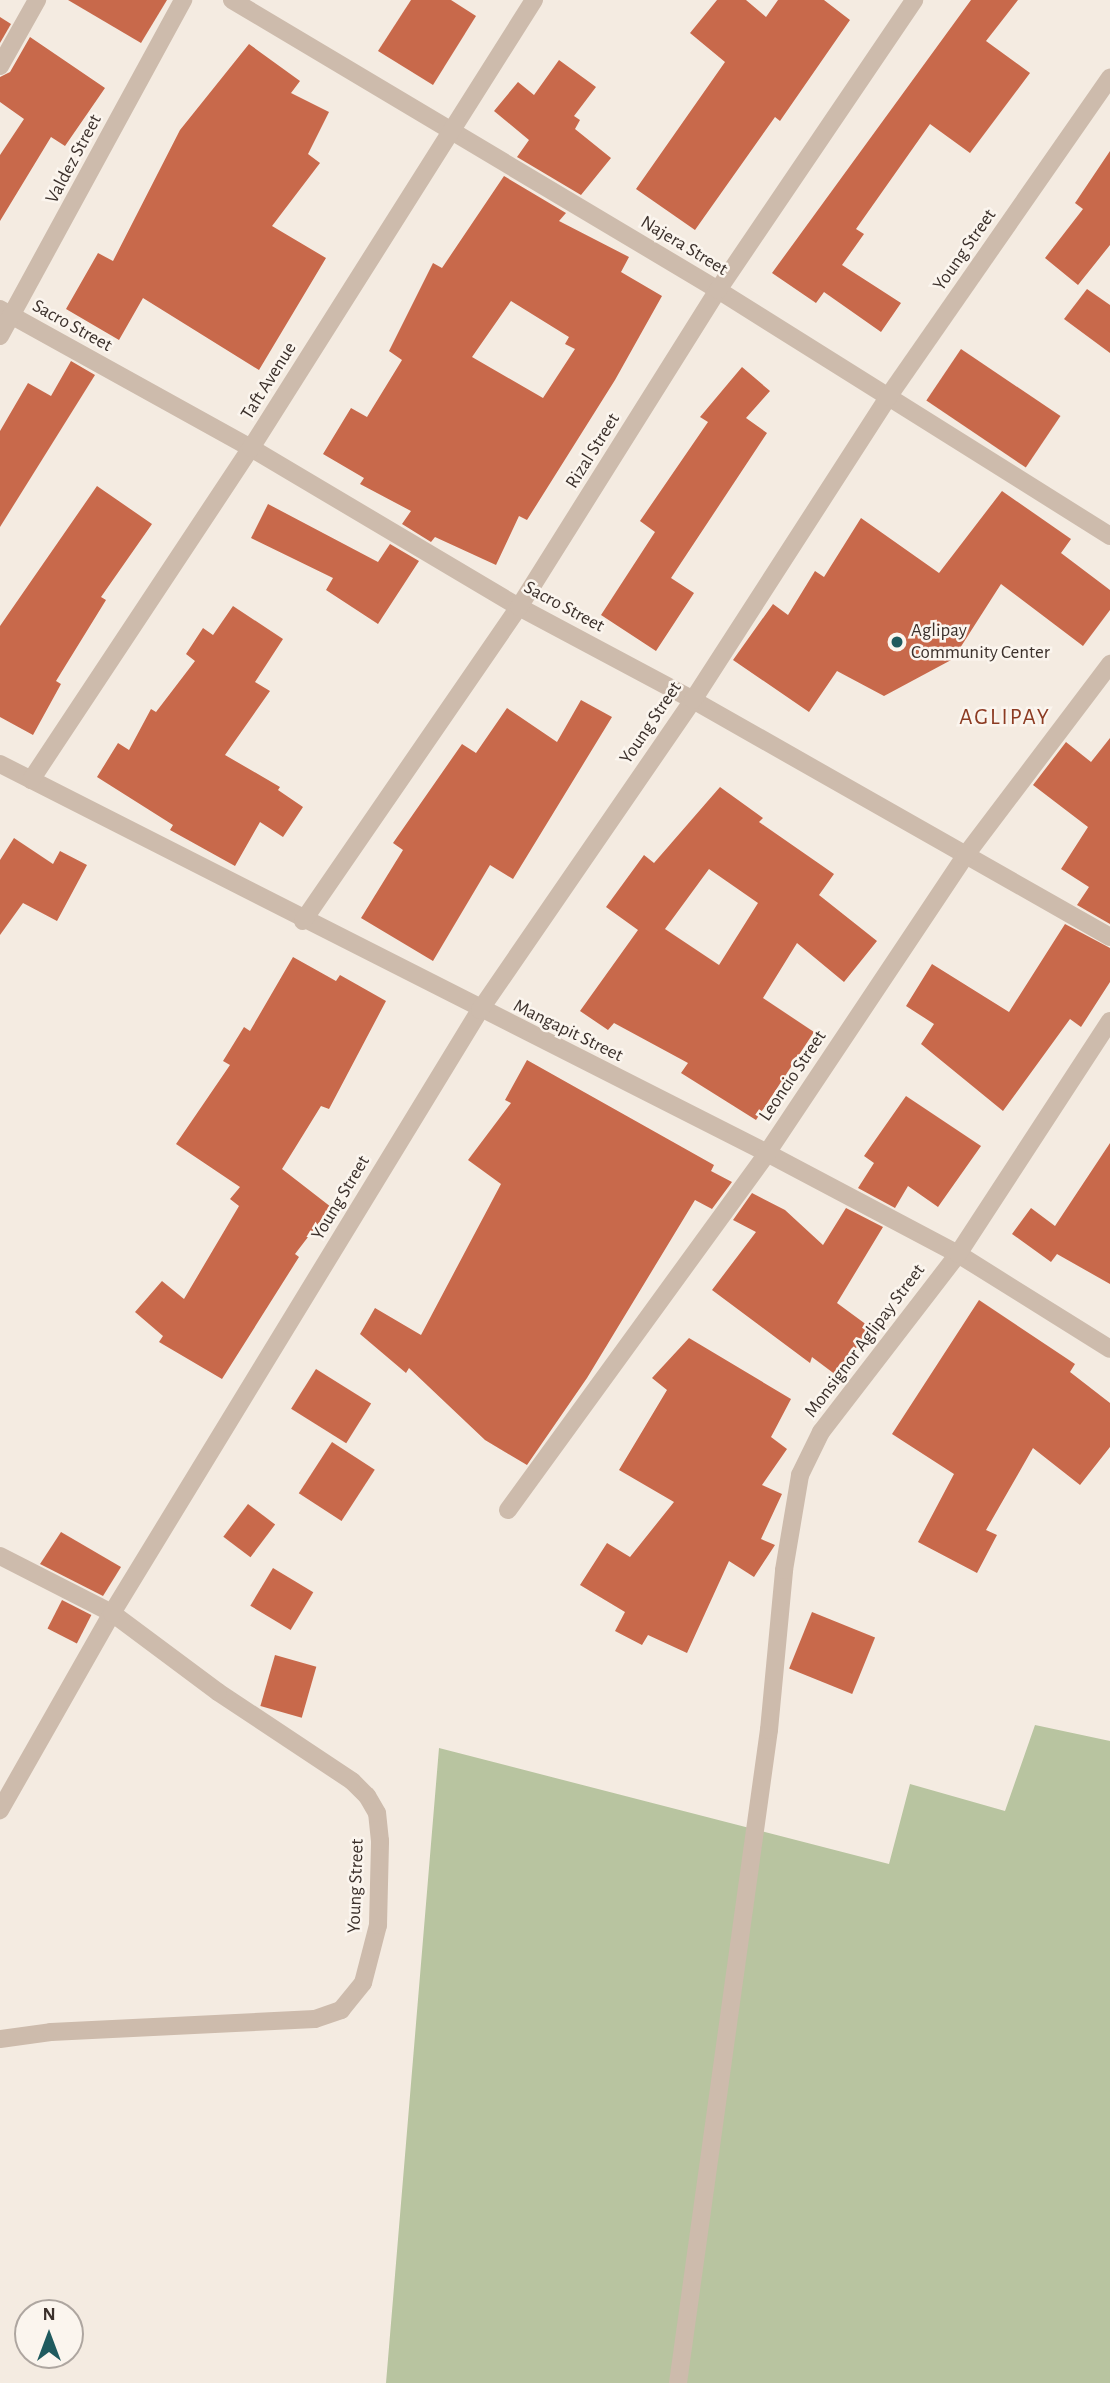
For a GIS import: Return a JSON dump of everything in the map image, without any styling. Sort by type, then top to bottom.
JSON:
[{"type":"street","points":[[0,66],[37,0]]},
{"type":"street","name":"Valdez Street","points":[[0,336],[6,313],[183,0]]},
{"type":"street","name":"Najera Street","points":[[232,0],[718,290],[1110,536]]},
{"type":"street","name":"Taft Avenue","points":[[31,780],[251,449],[450,129],[534,0]]},
{"type":"street","name":"Rizal Street","points":[[303,920],[519,607],[718,290],[914,0]]},
{"type":"street","name":"Young Street","points":[[0,2039],[51,2032],[315,2020],[341,2010],[363,1983],[372,1959],[378,1925],[380,1841],[377,1814],[367,1796],[352,1781],[218,1692],[112,1613],[480,1010],[693,700],[888,397],[1110,78]]},
{"type":"street","name":"Sacro Street","points":[[6,313],[251,449],[519,607],[693,700],[1110,937]]},
{"type":"street","name":"Leoncio Street","points":[[508,1510],[767,1153],[965,856],[1110,664]]},
{"type":"street","name":"Mangapit Street","points":[[0,764],[480,1010],[767,1153],[958,1254],[1110,1349]]},
{"type":"street","name":"Monsignor Aglipay Street","points":[[678,2383],[769,1730],[784,1570],[800,1475],[821,1432],[958,1254],[1110,1021]]},
{"type":"street","points":[[0,1556],[112,1613],[0,1810]]},
{"type":"green space","points":[[1035,1725],[1110,1741],[1110,2383],[386,2383],[439,1748],[889,1864],[910,1784],[1005,1811]]},
{"type":"building","points":[[68,0],[167,0],[141,43]]},
{"type":"building","points":[[411,0],[451,0],[476,16],[433,85],[378,51]]},
{"type":"building","points":[[717,0],[746,0],[766,17],[778,0],[824,0],[850,20],[780,121],[775,117],[695,230],[636,189],[725,62],[690,33]]},
{"type":"building","points":[[971,0],[1018,0],[986,41],[1030,73],[970,153],[930,124],[856,229],[864,234],[842,265],[901,303],[881,332],[824,292],[816,303],[772,273]]},
{"type":"building","points":[[0,17],[11,24],[0,43]]},
{"type":"building","points":[[30,37],[105,88],[65,146],[51,137],[0,221],[0,155],[24,119],[0,102],[0,77],[10,72]]},
{"type":"building","points":[[249,44],[300,81],[291,93],[329,112],[308,154],[320,163],[272,226],[326,258],[259,370],[143,298],[119,340],[66,309],[98,253],[113,261],[180,130]]},
{"type":"building","points":[[559,60],[596,87],[574,116],[580,120],[575,129],[611,158],[581,195],[517,157],[529,140],[494,111],[518,82],[534,95]]},
{"type":"building","points":[[1110,151],[1110,245],[1078,285],[1045,258],[1083,209],[1075,203]]},
{"type":"building","points":[[504,176],[566,213],[559,221],[629,257],[621,272],[662,296],[615,380],[527,520],[519,516],[496,565],[435,537],[431,542],[402,524],[411,511],[360,484],[364,478],[323,454],[351,408],[367,417],[402,360],[389,351],[433,263],[442,268]],"holes":[[[511,301],[569,337],[565,344],[575,349],[543,398],[472,357]]]},
{"type":"building","points":[[1087,289],[1110,305],[1110,353],[1064,319]]},
{"type":"building","points":[[961,349],[1060,416],[1026,468],[926,400]]},
{"type":"building","points":[[71,361],[95,375],[0,527],[0,431],[28,383],[51,396]]},
{"type":"building","points":[[742,367],[770,391],[746,418],[767,433],[671,578],[694,593],[656,651],[601,615],[655,532],[640,521],[708,422],[700,417]]},
{"type":"building","points":[[97,486],[152,524],[101,597],[106,600],[56,681],[61,684],[33,735],[0,717],[0,626]]},
{"type":"building","points":[[1002,491],[1071,539],[1061,553],[1110,590],[1110,610],[1083,646],[1001,584],[953,659],[884,696],[837,671],[809,712],[733,660],[773,604],[788,615],[815,571],[824,577],[861,518],[939,573]]},
{"type":"building","points":[[268,504],[378,562],[390,544],[419,561],[378,624],[326,590],[333,578],[251,538]]},
{"type":"building","points":[[233,606],[283,639],[255,682],[270,691],[225,755],[280,787],[278,790],[303,807],[283,837],[260,822],[235,866],[170,830],[173,825],[97,777],[118,743],[129,750],[151,709],[156,712],[195,661],[186,654],[203,628],[213,635]]},
{"type":"building","points":[[581,700],[612,717],[513,879],[490,865],[433,961],[361,918],[403,850],[393,843],[462,744],[476,753],[507,708],[557,742]]},
{"type":"building","points":[[1110,738],[1110,924],[1077,905],[1089,887],[1061,869],[1088,827],[1033,785],[1066,742],[1091,762]]},
{"type":"building","points":[[720,787],[763,818],[759,822],[834,874],[819,895],[877,941],[844,982],[797,943],[763,998],[814,1032],[756,1120],[681,1073],[688,1063],[614,1023],[608,1030],[580,1011],[638,930],[606,907],[644,855],[654,863]],"holes":[[[709,869],[758,903],[719,965],[665,929]]]},
{"type":"building","points":[[14,838],[53,864],[60,851],[87,865],[57,921],[23,903],[0,935],[0,860]]},
{"type":"building","points":[[1065,924],[1110,948],[1110,982],[1081,1027],[1070,1019],[1003,1111],[921,1044],[934,1024],[906,1006],[932,964],[1009,1012]]},
{"type":"building","points":[[293,957],[336,981],[340,975],[386,1001],[329,1109],[321,1106],[282,1169],[331,1207],[295,1254],[299,1257],[222,1379],[159,1342],[163,1336],[135,1312],[162,1281],[184,1299],[239,1206],[230,1199],[240,1187],[176,1144],[230,1065],[223,1061],[244,1027],[250,1031]]},
{"type":"building","points":[[527,1060],[714,1165],[711,1171],[732,1182],[712,1209],[695,1200],[587,1378],[527,1465],[485,1440],[409,1368],[406,1373],[360,1334],[375,1308],[421,1335],[501,1184],[468,1160],[511,1103],[505,1100]]},
{"type":"building","points":[[906,1096],[981,1146],[938,1207],[908,1186],[895,1208],[858,1188],[874,1163],[864,1156]]},
{"type":"building","points":[[1110,1143],[1110,1284],[1057,1254],[1051,1262],[1012,1234],[1031,1208],[1055,1226]]},
{"type":"building","points":[[752,1193],[785,1210],[823,1245],[846,1208],[883,1227],[837,1303],[871,1328],[836,1375],[812,1357],[810,1363],[712,1290],[756,1232],[733,1220]]},
{"type":"building","points":[[979,1300],[1075,1364],[1070,1372],[1110,1403],[1110,1447],[1080,1485],[1033,1448],[986,1530],[997,1535],[977,1573],[918,1542],[954,1474],[892,1434]]},
{"type":"building","points":[[689,1338],[791,1399],[771,1437],[787,1449],[762,1485],[782,1494],[761,1539],[775,1545],[754,1577],[729,1561],[687,1653],[648,1635],[642,1645],[615,1631],[625,1612],[580,1585],[607,1543],[630,1557],[674,1502],[619,1470],[667,1390],[652,1378]]},
{"type":"building","points":[[316,1369],[371,1403],[346,1443],[291,1409]]},
{"type":"building","points":[[332,1442],[375,1470],[342,1521],[299,1493]]},
{"type":"building","points":[[248,1504],[275,1524],[250,1557],[223,1537]]},
{"type":"building","points":[[61,1532],[121,1567],[103,1596],[40,1564]]},
{"type":"building","points":[[273,1568],[313,1592],[291,1630],[250,1606]]},
{"type":"building","points":[[62,1600],[91,1615],[77,1643],[47,1629]]},
{"type":"building","points":[[812,1612],[875,1637],[852,1694],[789,1669]]},
{"type":"building","points":[[275,1655],[316,1667],[302,1718],[260,1706]]},
{"type":"place","name":"Aglipay Community Center","points":[[897,642]]},
{"type":"district","name":"AGLIPAY","points":[[1005,718]]}]
